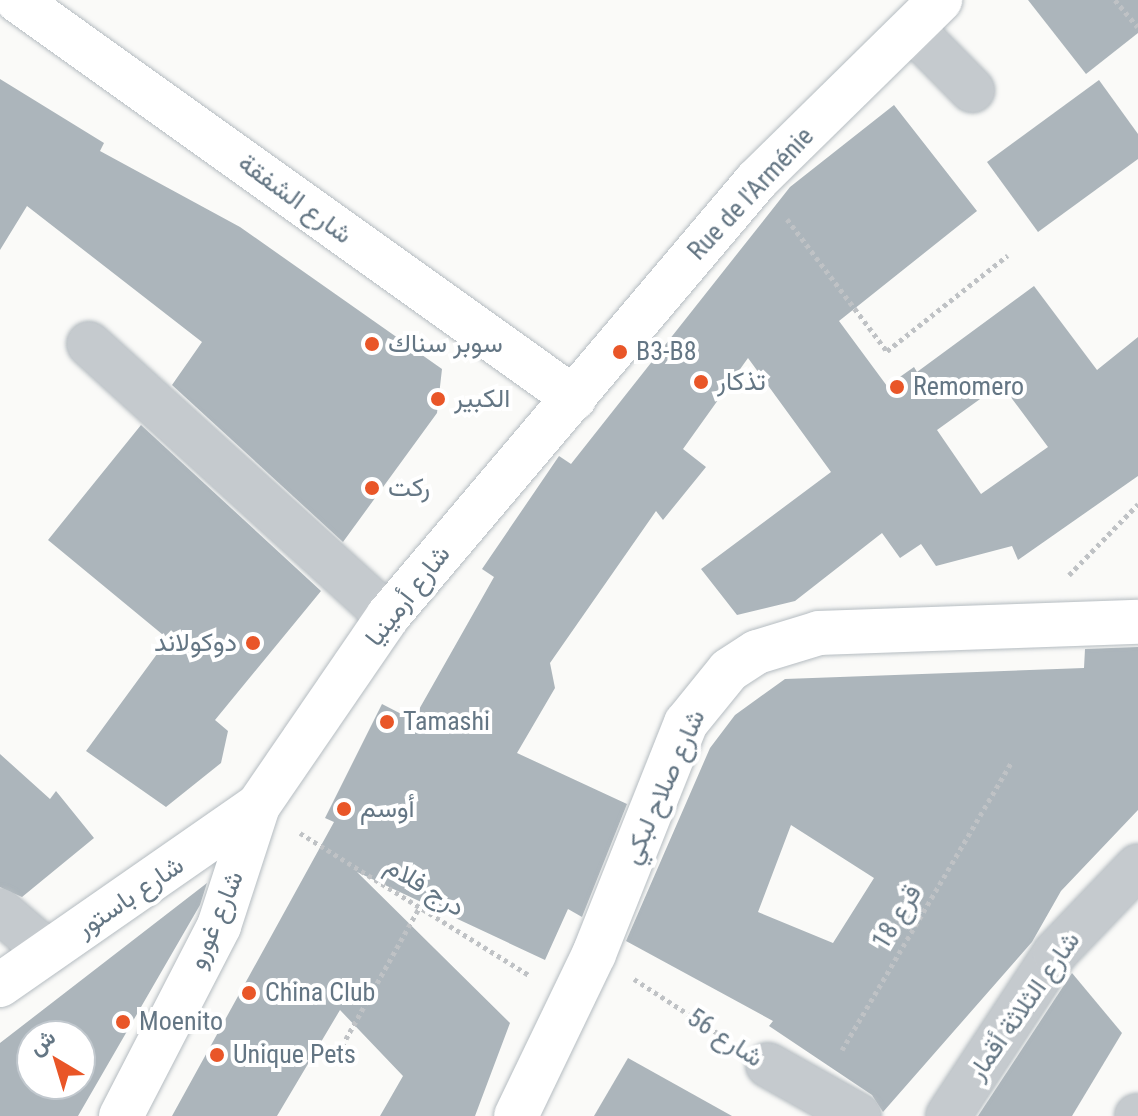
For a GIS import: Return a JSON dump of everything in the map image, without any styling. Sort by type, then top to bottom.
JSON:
[{"type":"street","name":"شارع الشفقة","points":[[17,0],[574,398]]},
{"type":"street","name":"Rue de l'Arménie","points":[[574,398],[757,180],[926,15]]},
{"type":"street","points":[[926,15],[972,90]]},
{"type":"street","points":[[89,344],[388,616]]},
{"type":"street","name":"شارع أرمينيا","points":[[258,806],[388,616],[574,398]]},
{"type":"street","name":"شارع صلاح لبكي","points":[[516,1116],[594,954],[686,723],[729,670],[757,652],[819,633],[1138,622]]},
{"type":"street","name":"شارع باستور","points":[[0,985],[163,875],[258,806]]},
{"type":"street","name":"شارع غورو","points":[[121,1116],[219,926],[258,806]]},
{"type":"street","name":"شارع الثلاثة أقمار","points":[[948,1116],[1055,953],[1138,866]]},
{"type":"street","points":[[163,875],[201,880],[214,896],[219,926]]},
{"type":"street","points":[[0,911],[48,952]]},
{"type":"street","name":"شارع 56","points":[[768,1065],[859,1116]]},
{"type":"path","points":[[1115,0],[1138,27]]},
{"type":"path","points":[[757,180],[887,351],[1008,255]]},
{"type":"path","points":[[1019,628],[1138,504]]},
{"type":"path","name":"قرع 18","points":[[816,1092],[1012,761]]},
{"type":"path","name":"درج فلام","points":[[258,806],[571,1001]]},
{"type":"path","points":[[338,1053],[419,908]]},
{"type":"path","name":"شارع 56","points":[[594,954],[768,1065]]},
{"type":"building","points":[[1028,0],[1138,0],[1138,33],[1086,74]]},
{"type":"building","points":[[0,79],[104,143],[100,151],[240,227],[442,369],[437,413],[343,542],[172,385],[202,342],[27,206],[0,250]]},
{"type":"building","points":[[1099,80],[1138,134],[1138,159],[1038,232],[987,162]]},
{"type":"building","points":[[894,105],[977,211],[839,321],[887,386],[914,367],[917,372],[1034,286],[1097,370],[1138,337],[1138,476],[1018,560],[1012,546],[936,566],[921,544],[900,558],[882,533],[795,601],[737,615],[701,569],[831,472],[748,358],[683,449],[706,467],[663,520],[656,511],[550,663],[555,688],[517,753],[627,804],[582,917],[568,909],[545,960],[357,872],[510,1023],[475,1116],[380,1116],[403,1076],[340,1010],[277,1116],[172,1116],[334,822],[325,818],[382,704],[413,720],[494,577],[482,569],[559,456],[571,464],[790,187]],"holes":[[[1001,384],[1048,447],[981,494],[937,430]]]},
{"type":"building","points":[[141,425],[321,591],[215,720],[228,731],[221,763],[166,807],[86,751],[168,639],[48,540]]},
{"type":"building","points":[[1138,647],[1138,810],[1061,891],[1032,942],[883,1112],[872,1095],[769,1026],[773,1021],[626,941],[710,748],[735,715],[785,679],[1084,668],[1085,649]],"holes":[[[791,825],[874,878],[833,943],[758,912]]]},
{"type":"building","points":[[0,754],[50,799],[56,791],[94,838],[22,897],[0,887]]},
{"type":"building","points":[[207,883],[200,905],[96,1085],[96,1020],[30,1020]]},
{"type":"building","points":[[1072,973],[1122,1033],[1072,1116],[978,1116]]},
{"type":"building","points":[[16,1031],[16,1100],[87,1100],[78,1116],[0,1116],[0,1043]]},
{"type":"building","points":[[628,1058],[732,1116],[594,1116]]},
{"type":"place","name":"سوبر سناك","points":[[372,344]]},
{"type":"place","name":"B3-B8","points":[[620,352]]},
{"type":"place","name":"تذكار","points":[[701,382]]},
{"type":"place","name":"Remomero","points":[[897,387]]},
{"type":"place","name":"الكبير","points":[[438,399]]},
{"type":"place","name":"ركت","points":[[372,488]]},
{"type":"place","name":"دوكولاند","points":[[253,643]]},
{"type":"place","name":"Tamashi","points":[[387,722]]},
{"type":"place","name":"أوسم","points":[[344,809]]},
{"type":"place","name":"China Club","points":[[249,993]]},
{"type":"place","name":"Moenito","points":[[123,1022]]},
{"type":"place","name":"Unique Pets","points":[[217,1055]]}]
